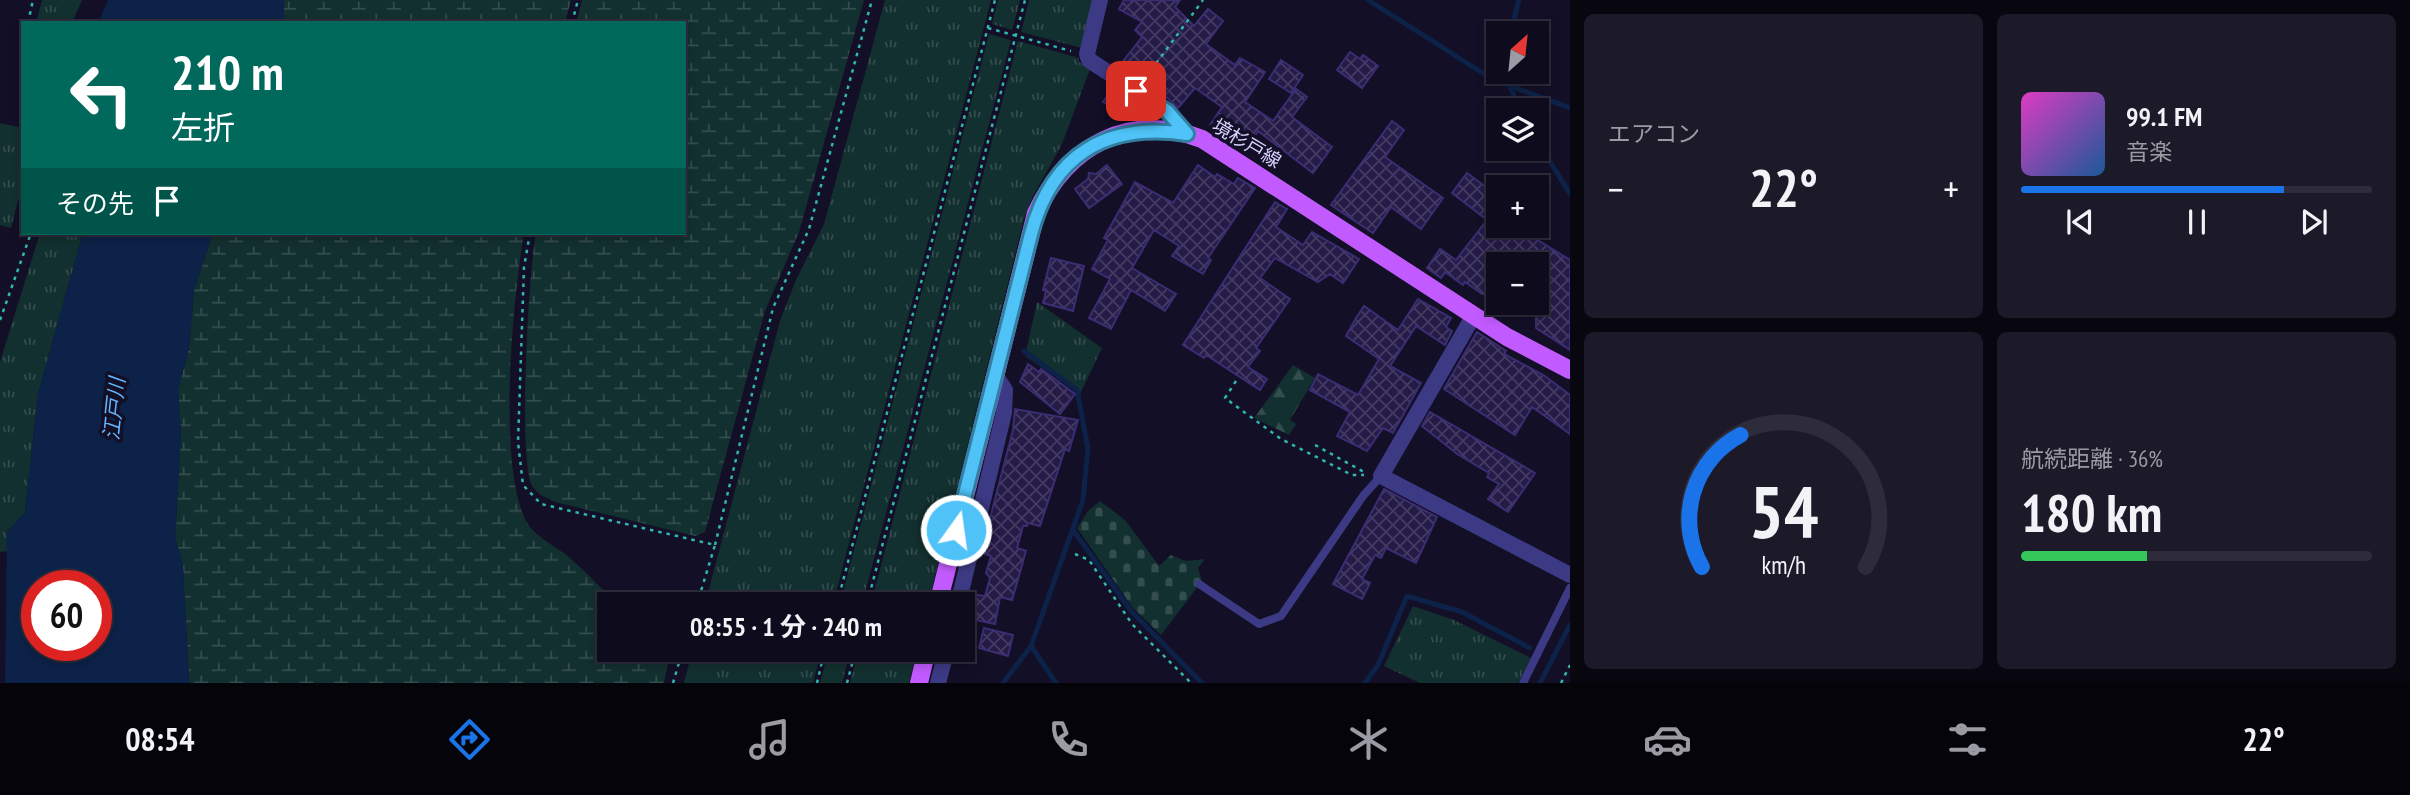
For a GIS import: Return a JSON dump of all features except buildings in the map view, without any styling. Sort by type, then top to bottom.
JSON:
[{"type":"main road","name":"境杉戸線","points":[[941,592],[1036,213],[1058,175],[1092,145],[1120,134],[1152,131],[1187,134],[1221,150],[1474,315],[1537,354],[1570,370]]},
{"type":"main road","points":[[919,683],[924,662]]},
{"type":"street","points":[[1100,0],[1087,54],[1089,60],[1167,111],[1187,134]]},
{"type":"street","points":[[1474,315],[1376,476],[1570,575]]},
{"type":"street","points":[[961,592],[1004,413],[1005,390],[995,374]]},
{"type":"street","points":[[938,683],[944,662]]},
{"type":"lane","points":[[1199,584],[1259,624],[1281,616],[1376,476]]},
{"type":"lane","points":[[1522,683],[1570,588]]},
{"type":"path","points":[[28,21],[33,0]]},
{"type":"path","points":[[573,21],[578,0]]},
{"type":"path","points":[[701,592],[715,545],[773,308],[809,229],[872,0]]},
{"type":"path","points":[[840,592],[995,0]]},
{"type":"path","points":[[870,592],[1025,0]]},
{"type":"path","points":[[1136,91],[1203,0]]},
{"type":"path","points":[[988,28],[1071,51]]},
{"type":"path","points":[[0,320],[30,235]]},
{"type":"path","points":[[530,235],[524,267],[518,442],[523,485],[541,504],[715,545]]},
{"type":"path","points":[[1236,381],[1225,398],[1255,422],[1352,475],[1376,476]]},
{"type":"path","points":[[1315,445],[1376,476]]},
{"type":"path","points":[[1075,554],[1089,560],[1132,624],[1191,683]]},
{"type":"path","points":[[673,683],[679,662]]},
{"type":"path","points":[[817,683],[822,662]]},
{"type":"path","points":[[847,683],[853,662]]},
{"type":"path","points":[[1561,683],[1570,665]]},
{"type":"green space","points":[[42,0],[82,0],[73,21],[37,21]]},
{"type":"green space","points":[[284,0],[571,0],[566,21],[284,21]]},
{"type":"green space","points":[[582,0],[864,0],[799,232],[765,311],[705,532],[695,536],[555,502],[535,490],[528,471],[526,364],[536,235],[686,235],[686,21],[577,21]]},
{"type":"green space","points":[[885,0],[991,0],[836,592],[708,592],[780,321],[796,280],[824,224]]},
{"type":"green space","points":[[998,0],[1020,0],[1012,30],[992,24]]},
{"type":"green space","points":[[1029,0],[1094,0],[1082,48],[1021,32]]},
{"type":"green space","points":[[989,34],[1011,40],[865,592],[843,592]]},
{"type":"green space","points":[[1018,41],[1079,58],[1079,62],[1090,69],[1062,144],[1032,198],[1024,219],[931,592],[874,592]]},
{"type":"green space","points":[[0,123],[21,128],[21,190],[11,228],[0,225]]},
{"type":"green space","points":[[39,235],[82,235],[38,394],[25,513],[7,532],[7,551],[0,552],[0,362]]},
{"type":"green space","points":[[212,235],[524,235],[510,380],[512,461],[517,495],[530,527],[571,559],[605,592],[597,592],[597,662],[667,662],[664,683],[189,683],[183,565],[175,538],[181,434],[178,390],[189,348],[194,290]]},
{"type":"green space","points":[[1037,302],[1102,348],[1080,394],[1025,356]]},
{"type":"green space","points":[[1293,365],[1315,378],[1290,420],[1296,424],[1289,435],[1254,418]]},
{"type":"green space","points":[[1100,501],[1125,520],[1159,566],[1171,555],[1186,561],[1205,559],[1198,568],[1202,581],[1161,635],[1133,608],[1077,528],[1088,511]]},
{"type":"green space","points":[[1413,606],[1454,620],[1531,658],[1518,683],[1420,683],[1384,666]]},
{"type":"green space","points":[[690,662],[819,662],[813,683],[684,683]]},
{"type":"green space","points":[[826,662],[848,662],[842,683],[820,683]]},
{"type":"green space","points":[[856,662],[914,662],[909,683],[850,683]]},
{"type":"water","points":[[108,0],[284,0],[284,21],[99,21]]},
{"type":"water","name":"江戸川","points":[[82,235],[212,235],[194,290],[189,348],[178,390],[181,434],[175,538],[183,565],[189,683],[5,683],[7,532],[25,512],[38,394]]},
{"type":"waterway","points":[[1368,0],[1492,79],[1570,108]]},
{"type":"waterway","points":[[1513,21],[1519,0]]},
{"type":"waterway","points":[[1510,84],[1515,98]]},
{"type":"waterway","points":[[1549,160],[1570,194]]},
{"type":"waterway","points":[[1024,351],[1077,390],[1088,449],[1083,500],[1031,646],[1056,683]]},
{"type":"waterway","points":[[1073,530],[1132,612],[1202,683]]},
{"type":"waterway","points":[[1365,683],[1378,665],[1407,596],[1462,612],[1530,648]]},
{"type":"waterway","points":[[1540,683],[1570,625]]},
{"type":"waterway","points":[[1003,683],[1031,646]]},
{"type":"route","points":[[956,530],[1036,213],[1043,199],[1069,162],[1092,145],[1120,134],[1135,132],[1170,131],[1187,134],[1167,111],[1136,91]]}]
